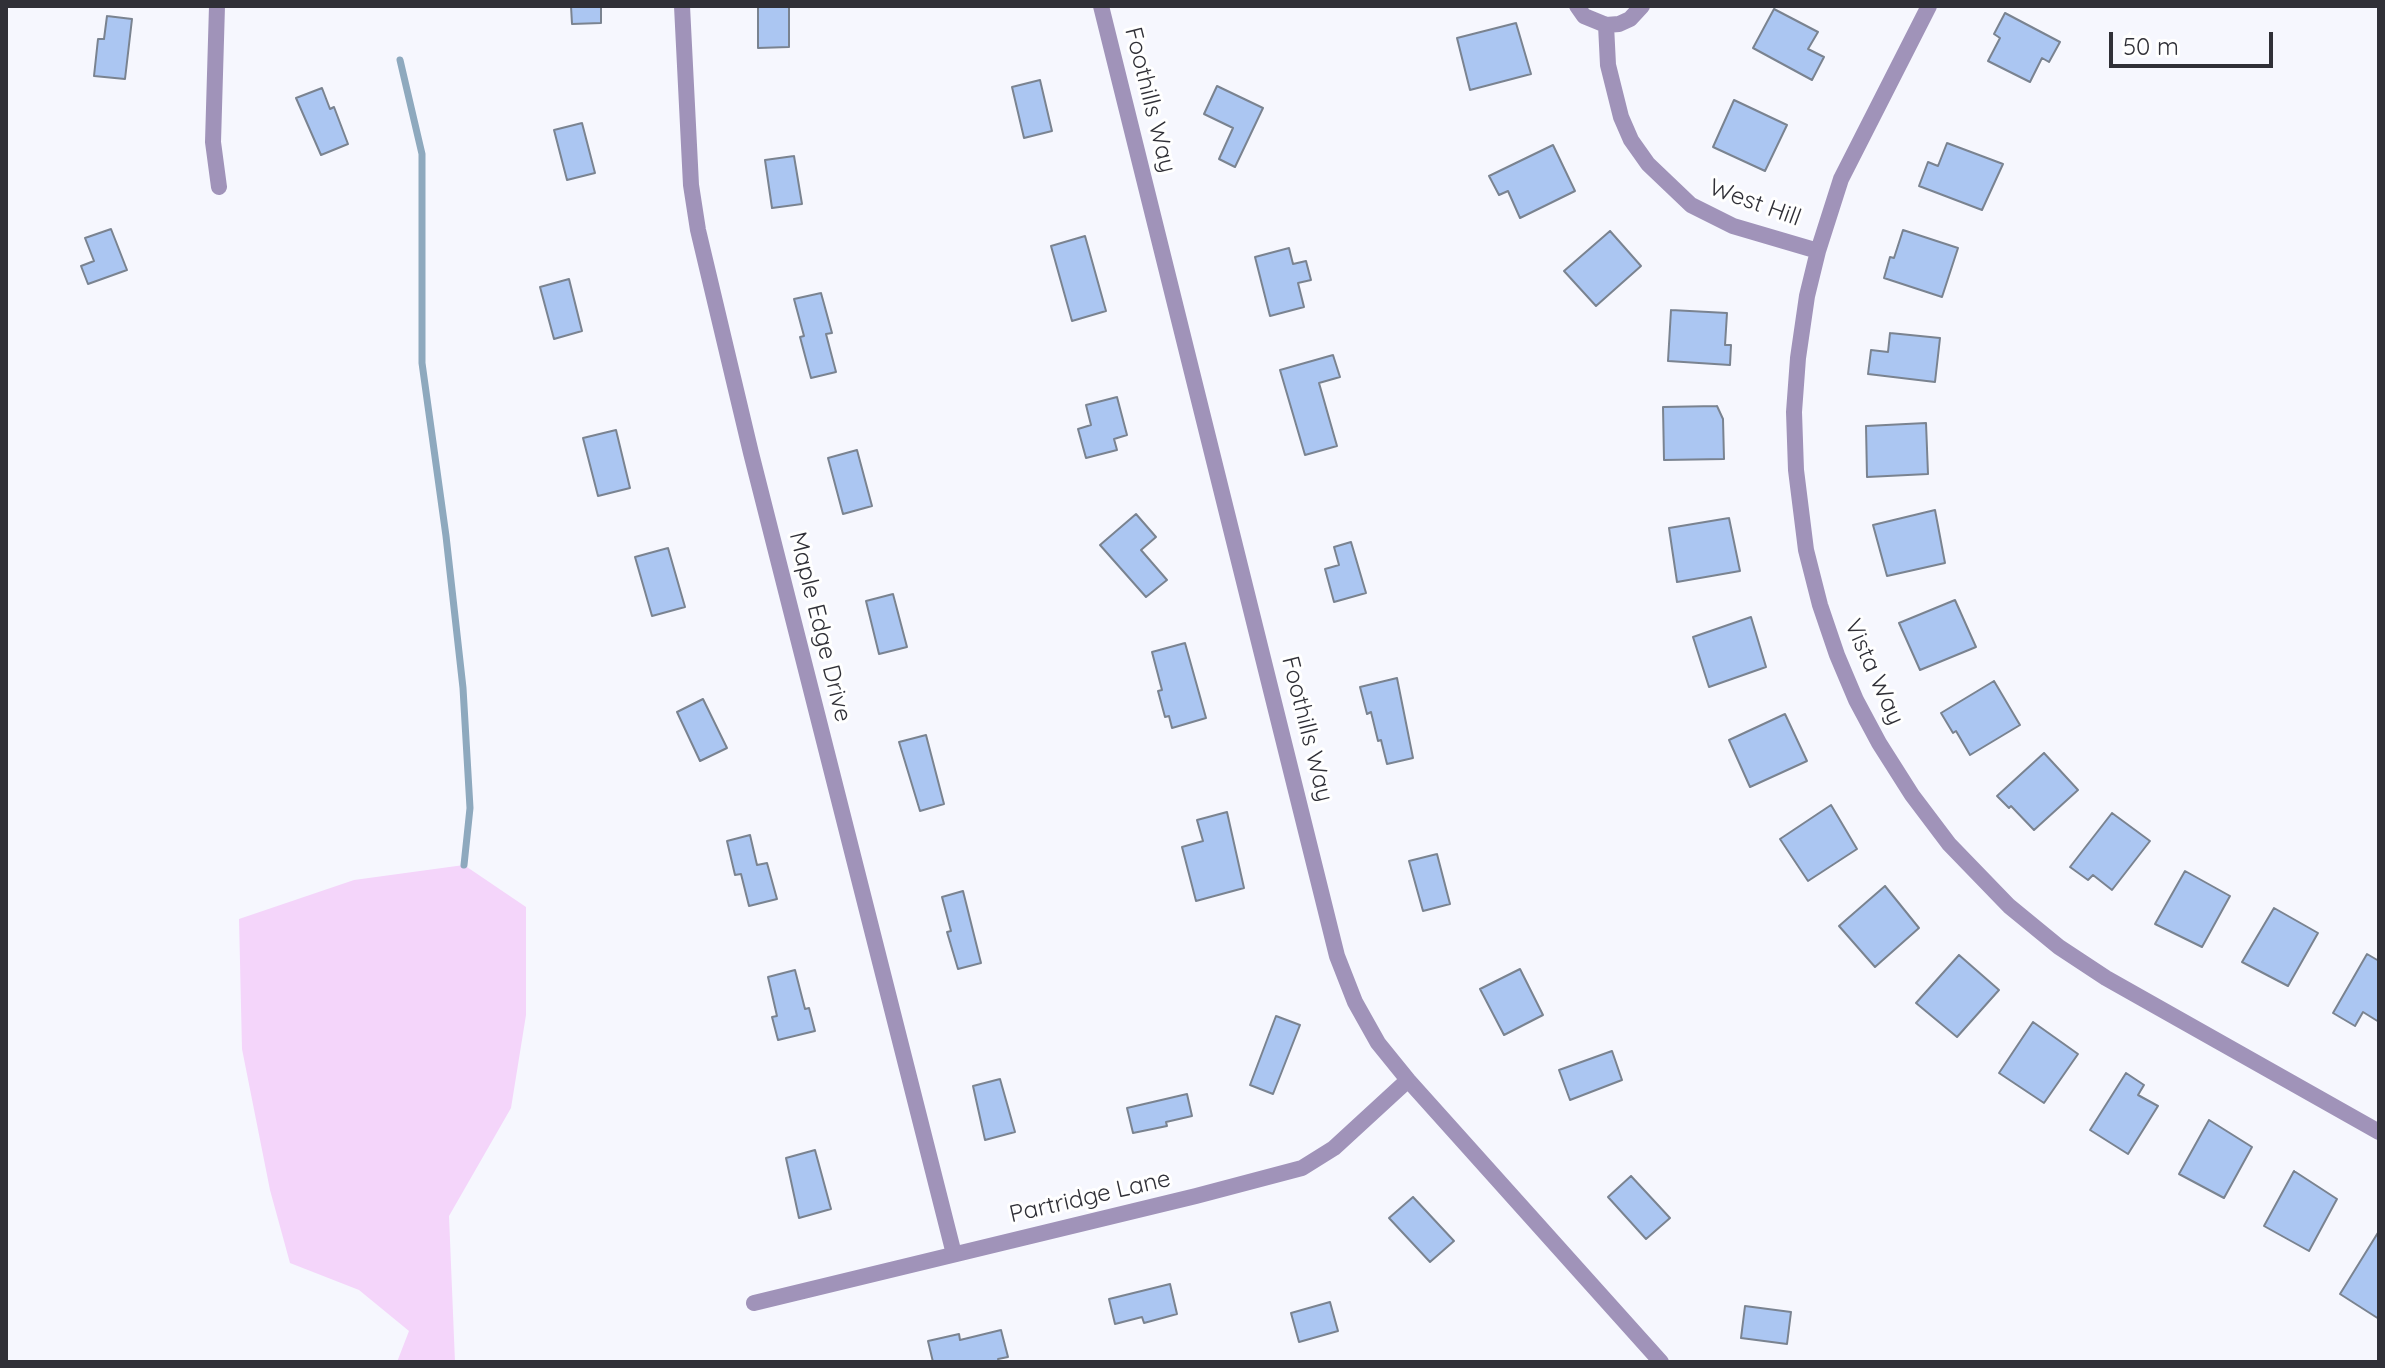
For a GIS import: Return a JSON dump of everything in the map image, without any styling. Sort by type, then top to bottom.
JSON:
[{"type":"street","points":[[217,6],[213,142],[219,187]]},
{"type":"street","name":"Maple Edge Drive","points":[[682,6],[691,185],[698,230],[751,453],[954,1254]]},
{"type":"street","name":"Foothills Way","points":[[1101,6],[1337,956],[1355,1002],[1370,1030],[1408,1080],[1661,1362]]},
{"type":"street","points":[[1577,6],[1584,16],[1606,25],[1630,19],[1642,6]]},
{"type":"street","name":"Vista Way","points":[[1929,6],[1841,179],[1807,296],[1798,358],[1794,412],[1796,470],[1806,550],[1837,655],[1879,743],[1912,795],[1949,844],[2009,906],[2059,947],[2106,978],[2379,1132]]},
{"type":"street","name":"West Hill","points":[[1606,25],[1608,65],[1621,117],[1631,140],[1657,175],[1691,205],[1733,226],[1818,251]]},
{"type":"street","name":"Partridge Lane","points":[[754,1303],[1302,1168],[1334,1148],[1408,1080]]},
{"type":"shaded area","points":[[464,865],[526,907],[526,1015],[511,1108],[449,1216],[455,1362],[397,1362],[409,1331],[359,1290],[290,1263],[270,1190],[242,1049],[239,919],[354,880]]},
{"type":"building","points":[[571,6],[601,6],[601,23],[572,24]]},
{"type":"building","points":[[758,6],[789,6],[789,47],[758,48]]},
{"type":"building","points":[[1774,9],[1818,32],[1808,49],[1824,57],[1812,80],[1753,48]]},
{"type":"building","points":[[2005,13],[2060,42],[2049,62],[2042,58],[2030,82],[1988,61],[2000,38],[1994,34]]},
{"type":"building","points":[[107,16],[132,19],[125,79],[94,76],[98,39],[104,39]]},
{"type":"building","points":[[1516,23],[1531,74],[1470,90],[1457,38]]},
{"type":"building","points":[[1040,80],[1052,131],[1024,138],[1012,87]]},
{"type":"building","points":[[1217,86],[1263,108],[1235,167],[1219,159],[1233,128],[1204,114]]},
{"type":"building","points":[[322,88],[330,109],[334,107],[348,144],[321,155],[296,98]]},
{"type":"building","points":[[1734,100],[1787,125],[1765,171],[1713,147]]},
{"type":"building","points":[[582,123],[595,173],[567,180],[554,130]]},
{"type":"building","points":[[1947,143],[2003,164],[1982,210],[1919,186],[1928,162],[1938,166]]},
{"type":"building","points":[[1553,145],[1575,191],[1520,218],[1508,191],[1499,195],[1489,176]]},
{"type":"building","points":[[794,156],[802,204],[772,208],[765,160]]},
{"type":"building","points":[[111,229],[127,270],[88,284],[81,266],[94,261],[85,238]]},
{"type":"building","points":[[1903,230],[1958,248],[1942,297],[1884,278]]},
{"type":"building","points":[[1610,231],[1641,266],[1596,306],[1564,271]]},
{"type":"building","points":[[1085,236],[1106,311],[1072,321],[1051,246]]},
{"type":"building","points":[[1289,248],[1293,264],[1306,261],[1311,280],[1298,283],[1304,307],[1270,316],[1255,257]]},
{"type":"building","points":[[569,279],[582,331],[554,339],[540,287]]},
{"type":"building","points":[[821,293],[832,333],[826,334],[836,372],[811,378],[794,299]]},
{"type":"building","points":[[1671,310],[1727,313],[1725,345],[1731,345],[1730,365],[1668,361]]},
{"type":"building","points":[[1890,333],[1940,338],[1935,382],[1868,374],[1871,350],[1888,352]]},
{"type":"building","points":[[1333,355],[1340,377],[1319,383],[1337,446],[1305,455],[1280,370]]},
{"type":"building","points":[[1117,397],[1127,435],[1114,439],[1117,450],[1086,458],[1078,429],[1091,425],[1086,405]]},
{"type":"building","points":[[1717,406],[1723,419],[1724,459],[1664,460],[1663,407]]},
{"type":"building","points":[[1926,423],[1928,474],[1867,477],[1866,426]]},
{"type":"building","points":[[616,430],[630,488],[598,496],[583,438]]},
{"type":"building","points":[[857,450],[872,506],[843,514],[828,458]]},
{"type":"building","points":[[1935,510],[1945,563],[1887,576],[1873,525]]},
{"type":"building","points":[[1136,514],[1156,537],[1141,550],[1167,580],[1146,597],[1100,545]]},
{"type":"building","points":[[1729,518],[1740,571],[1677,582],[1669,528]]},
{"type":"building","points":[[1351,542],[1366,593],[1334,602],[1325,569],[1339,565],[1334,547]]},
{"type":"building","points":[[668,548],[685,607],[652,616],[635,557]]},
{"type":"building","points":[[893,594],[907,647],[879,654],[866,601]]},
{"type":"building","points":[[1955,600],[1976,647],[1920,670],[1899,623]]},
{"type":"building","points":[[1751,617],[1766,667],[1709,687],[1693,637]]},
{"type":"building","points":[[1185,643],[1206,718],[1172,728],[1169,716],[1165,717],[1158,691],[1162,690],[1152,652]]},
{"type":"building","points":[[1397,678],[1413,758],[1387,764],[1360,687]]},
{"type":"building","points":[[1994,681],[2020,725],[1970,755],[1941,713]]},
{"type":"building","points":[[703,699],[727,748],[700,761],[677,712]]},
{"type":"building","points":[[1785,714],[1807,761],[1750,787],[1729,740]]},
{"type":"building","points":[[926,735],[944,804],[920,811],[899,742]]},
{"type":"building","points":[[2044,753],[2078,790],[2034,830],[1997,796]]},
{"type":"building","points":[[1831,805],[1857,849],[1808,881],[1780,839]]},
{"type":"building","points":[[1227,812],[1244,888],[1196,901],[1182,847],[1203,841],[1197,820]]},
{"type":"building","points":[[2112,813],[2150,841],[2112,890],[2093,875],[2088,880],[2070,867]]},
{"type":"building","points":[[750,835],[757,865],[767,863],[777,899],[749,906],[741,874],[735,875],[727,841]]},
{"type":"building","points":[[1437,854],[1450,904],[1423,911],[1409,861]]},
{"type":"building","points":[[2185,871],[2230,896],[2202,947],[2155,924]]},
{"type":"building","points":[[1885,886],[1919,928],[1875,967],[1839,926]]},
{"type":"building","points":[[963,891],[981,963],[958,969],[947,932],[951,931],[942,897]]},
{"type":"building","points":[[2274,908],[2318,933],[2288,986],[2242,962]]},
{"type":"building","points":[[2367,954],[2379,961],[2379,1022],[2363,1012],[2355,1026],[2333,1013]]},
{"type":"building","points":[[1959,955],[1999,990],[1957,1037],[1916,1003]]},
{"type":"building","points":[[1520,969],[1543,1015],[1504,1035],[1480,989]]},
{"type":"building","points":[[795,970],[805,1009],[809,1008],[815,1031],[778,1040],[772,1017],[777,1016],[768,977]]},
{"type":"building","points":[[1276,1016],[1300,1025],[1273,1094],[1250,1085]]},
{"type":"building","points":[[2033,1022],[2078,1054],[2044,1103],[1999,1073]]},
{"type":"building","points":[[1612,1051],[1622,1080],[1570,1100],[1559,1070]]},
{"type":"building","points":[[2126,1073],[2144,1085],[2138,1095],[2158,1106],[2128,1154],[2090,1130]]},
{"type":"building","points":[[1000,1079],[1015,1132],[985,1140],[973,1086]]},
{"type":"building","points":[[1187,1094],[1192,1116],[1166,1122],[1167,1126],[1133,1133],[1127,1108]]},
{"type":"building","points":[[2209,1120],[2252,1147],[2224,1198],[2179,1174]]},
{"type":"building","points":[[815,1150],[831,1209],[799,1218],[786,1158]]},
{"type":"building","points":[[2294,1171],[2337,1199],[2309,1251],[2264,1226]]},
{"type":"building","points":[[1631,1176],[1670,1218],[1646,1239],[1608,1197]]},
{"type":"building","points":[[1413,1197],[1454,1241],[1430,1262],[1389,1218]]},
{"type":"building","points":[[2379,1231],[2379,1319],[2340,1294]]},
{"type":"building","points":[[1170,1284],[1177,1314],[1144,1323],[1142,1317],[1115,1324],[1109,1299]]},
{"type":"building","points":[[1330,1302],[1338,1331],[1299,1342],[1291,1313]]},
{"type":"building","points":[[1745,1306],[1791,1312],[1787,1344],[1741,1338]]},
{"type":"building","points":[[1001,1330],[1008,1357],[998,1359],[999,1362],[933,1362],[928,1341],[959,1334],[960,1340]]},
{"type":"waterway","points":[[400,60],[422,154],[422,363],[463,688],[470,808],[464,865]]}]
